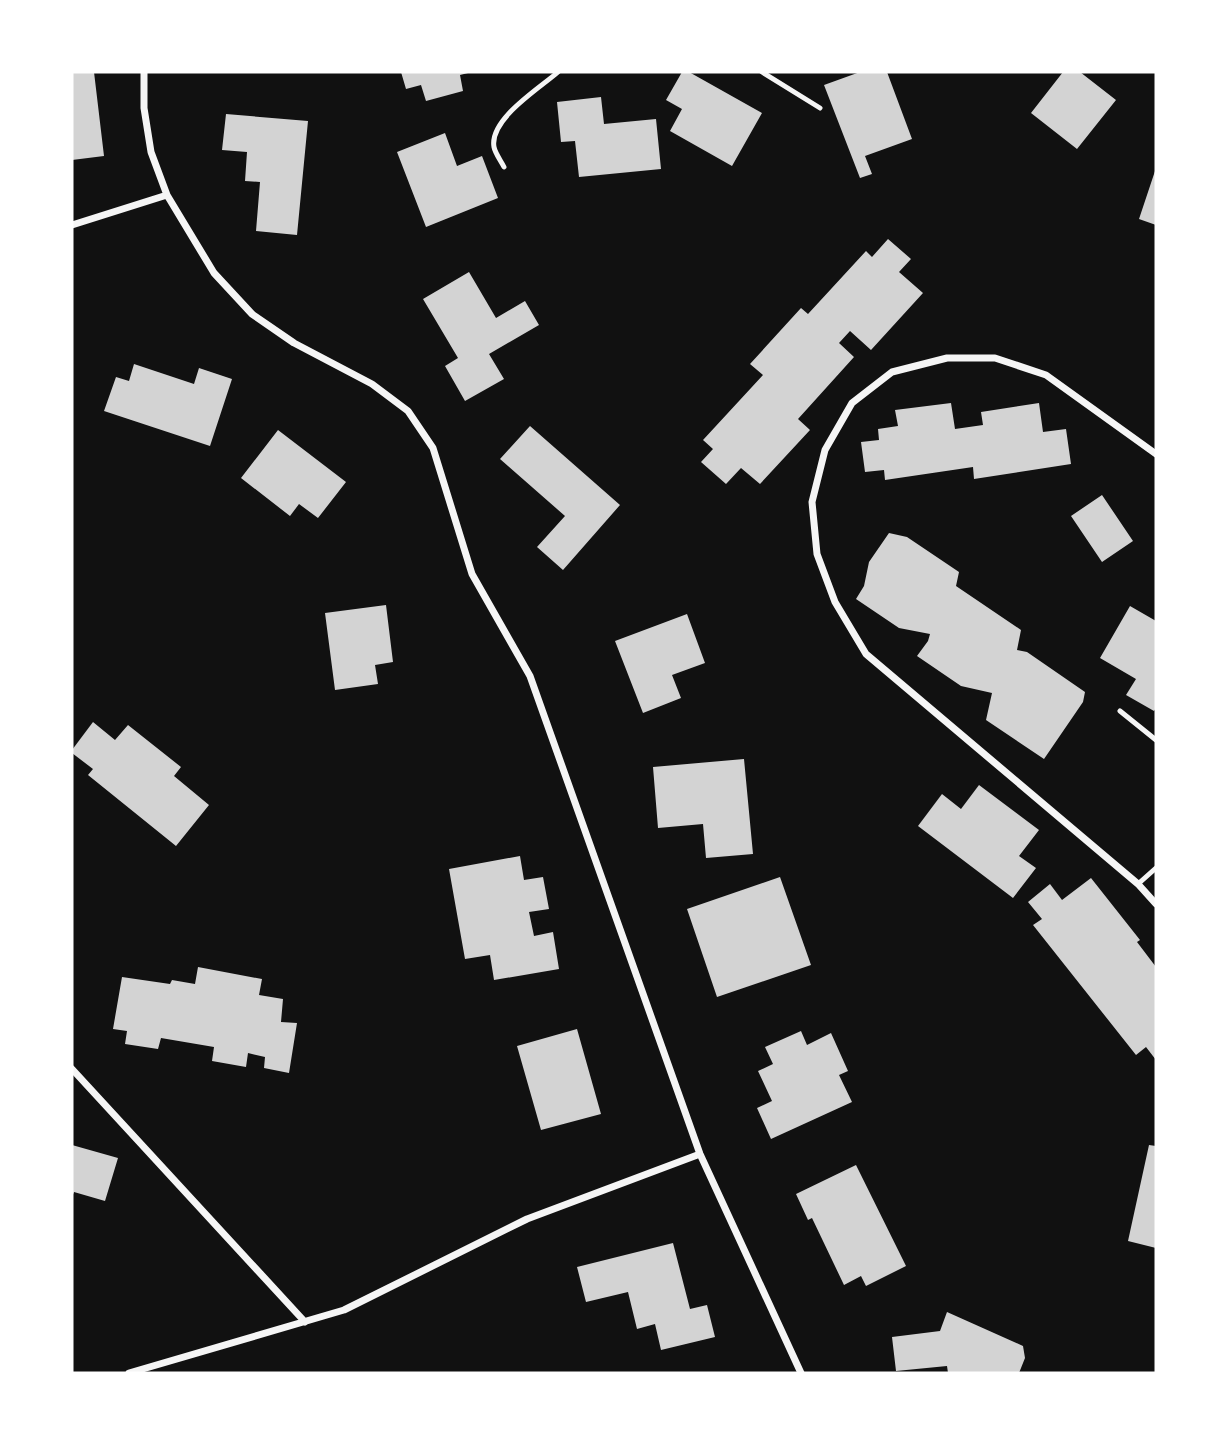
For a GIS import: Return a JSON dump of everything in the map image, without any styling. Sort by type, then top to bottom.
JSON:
[{"type":"street","points":[[144,72],[144,108],[151,152],[167,195],[214,273],[252,314],[294,343],[372,384],[408,411],[433,448],[472,574],[530,676],[700,1154],[801,1373]]},
{"type":"street","points":[[72,225],[167,195]]},
{"type":"street","points":[[1156,454],[1046,375],[995,358],[947,358],[892,372],[852,403],[825,450],[813,502],[817,554],[835,602],[866,653],[1138,884],[1156,904]]},
{"type":"street","points":[[72,1069],[304,1322]]},
{"type":"street","points":[[129,1373],[344,1310],[527,1219],[700,1154]]},
{"type":"lane","points":[[504,167],[494,147],[496,130],[504,117],[558,72]]},
{"type":"lane","points":[[762,72],[820,108]]},
{"type":"lane","points":[[1120,710],[1156,740]]},
{"type":"lane","points":[[1138,884],[1156,868]]},
{"type":"building","points":[[72,72],[94,72],[104,156],[72,160]]},
{"type":"building","points":[[401,72],[468,73],[460,75],[463,91],[426,101],[421,85],[406,89]]},
{"type":"building","points":[[682,72],[689,72],[762,113],[732,166],[670,131],[682,109],[666,100]]},
{"type":"building","points":[[860,72],[887,72],[912,139],[865,156],[872,174],[860,178],[824,85]]},
{"type":"building","points":[[1063,72],[1080,72],[1116,100],[1077,149],[1031,113]]},
{"type":"building","points":[[601,97],[604,124],[656,119],[661,169],[579,177],[575,141],[561,142],[557,102]]},
{"type":"building","points":[[226,114],[308,121],[297,235],[256,231],[260,182],[245,181],[247,152],[222,150]]},
{"type":"building","points":[[445,133],[457,166],[482,156],[498,198],[426,227],[397,152]]},
{"type":"building","points":[[1156,168],[1156,225],[1139,219]]},
{"type":"building","points":[[888,239],[911,259],[899,272],[923,293],[871,350],[850,331],[839,343],[854,357],[798,419],[810,430],[760,484],[741,468],[726,484],[701,462],[713,449],[703,440],[763,375],[750,364],[801,308],[808,314],[866,251],[872,257]]},
{"type":"building","points":[[469,272],[496,318],[525,301],[539,325],[489,354],[504,379],[465,401],[445,366],[458,358],[423,299]]},
{"type":"building","points":[[134,364],[194,384],[199,368],[232,379],[210,446],[104,411],[116,377],[129,381]]},
{"type":"building","points":[[951,403],[955,429],[983,425],[981,412],[1039,403],[1043,432],[1066,429],[1071,464],[974,479],[973,467],[885,480],[884,470],[865,472],[861,442],[879,440],[878,429],[898,426],[895,410]]},
{"type":"building","points":[[530,426],[620,505],[563,570],[537,547],[565,516],[500,459]]},
{"type":"building","points":[[278,430],[346,482],[318,518],[299,504],[290,516],[241,478]]},
{"type":"building","points":[[1102,495],[1133,541],[1102,562],[1071,516]]},
{"type":"building","points":[[889,533],[907,537],[959,572],[956,586],[1021,630],[1017,650],[1027,652],[1085,692],[1083,702],[1044,759],[986,720],[992,693],[961,686],[917,656],[930,634],[899,628],[856,599],[864,586],[869,562]]},
{"type":"building","points":[[386,605],[393,662],[375,665],[378,684],[335,690],[325,613]]},
{"type":"building","points":[[1130,606],[1156,621],[1154,711],[1126,695],[1136,679],[1100,658]]},
{"type":"building","points":[[687,614],[705,663],[672,675],[681,698],[643,713],[615,641]]},
{"type":"building","points":[[93,722],[115,740],[128,725],[181,767],[174,776],[209,805],[176,846],[88,775],[93,769],[72,753]]},
{"type":"building","points":[[744,759],[753,854],[706,858],[703,824],[658,828],[653,767]]},
{"type":"building","points":[[979,785],[1039,830],[1019,856],[1036,868],[1013,898],[918,826],[942,794],[961,809]]},
{"type":"building","points":[[520,856],[524,880],[543,877],[549,909],[529,912],[534,936],[553,932],[559,969],[494,980],[490,955],[465,959],[449,869]]},
{"type":"building","points":[[780,877],[811,965],[717,997],[687,909]]},
{"type":"building","points":[[1091,878],[1140,940],[1137,942],[1156,967],[1156,1060],[1146,1047],[1136,1055],[1033,925],[1042,919],[1028,902],[1050,884],[1062,900]]},
{"type":"building","points":[[198,967],[262,979],[259,995],[283,999],[281,1022],[297,1023],[289,1073],[264,1068],[265,1057],[248,1053],[246,1067],[212,1061],[214,1047],[161,1038],[158,1049],[125,1044],[127,1031],[113,1029],[122,977],[170,984],[172,980],[195,984]]},
{"type":"building","points":[[577,1029],[601,1114],[541,1130],[517,1046]]},
{"type":"building","points":[[801,1031],[807,1045],[831,1033],[848,1071],[839,1075],[852,1102],[771,1139],[757,1108],[772,1101],[758,1071],[773,1064],[765,1047]]},
{"type":"building","points":[[72,1145],[118,1158],[105,1201],[74,1192],[72,1197]]},
{"type":"building","points":[[1149,1145],[1156,1146],[1156,1248],[1128,1241]]},
{"type":"building","points":[[856,1165],[906,1266],[866,1286],[861,1276],[844,1285],[812,1218],[808,1220],[796,1194]]},
{"type":"building","points":[[673,1243],[690,1309],[707,1305],[715,1337],[661,1350],[655,1324],[637,1329],[628,1292],[586,1302],[577,1267]]},
{"type":"building","points":[[947,1312],[1023,1346],[1025,1358],[1019,1373],[948,1373],[947,1366],[896,1371],[892,1337],[940,1331]]}]
